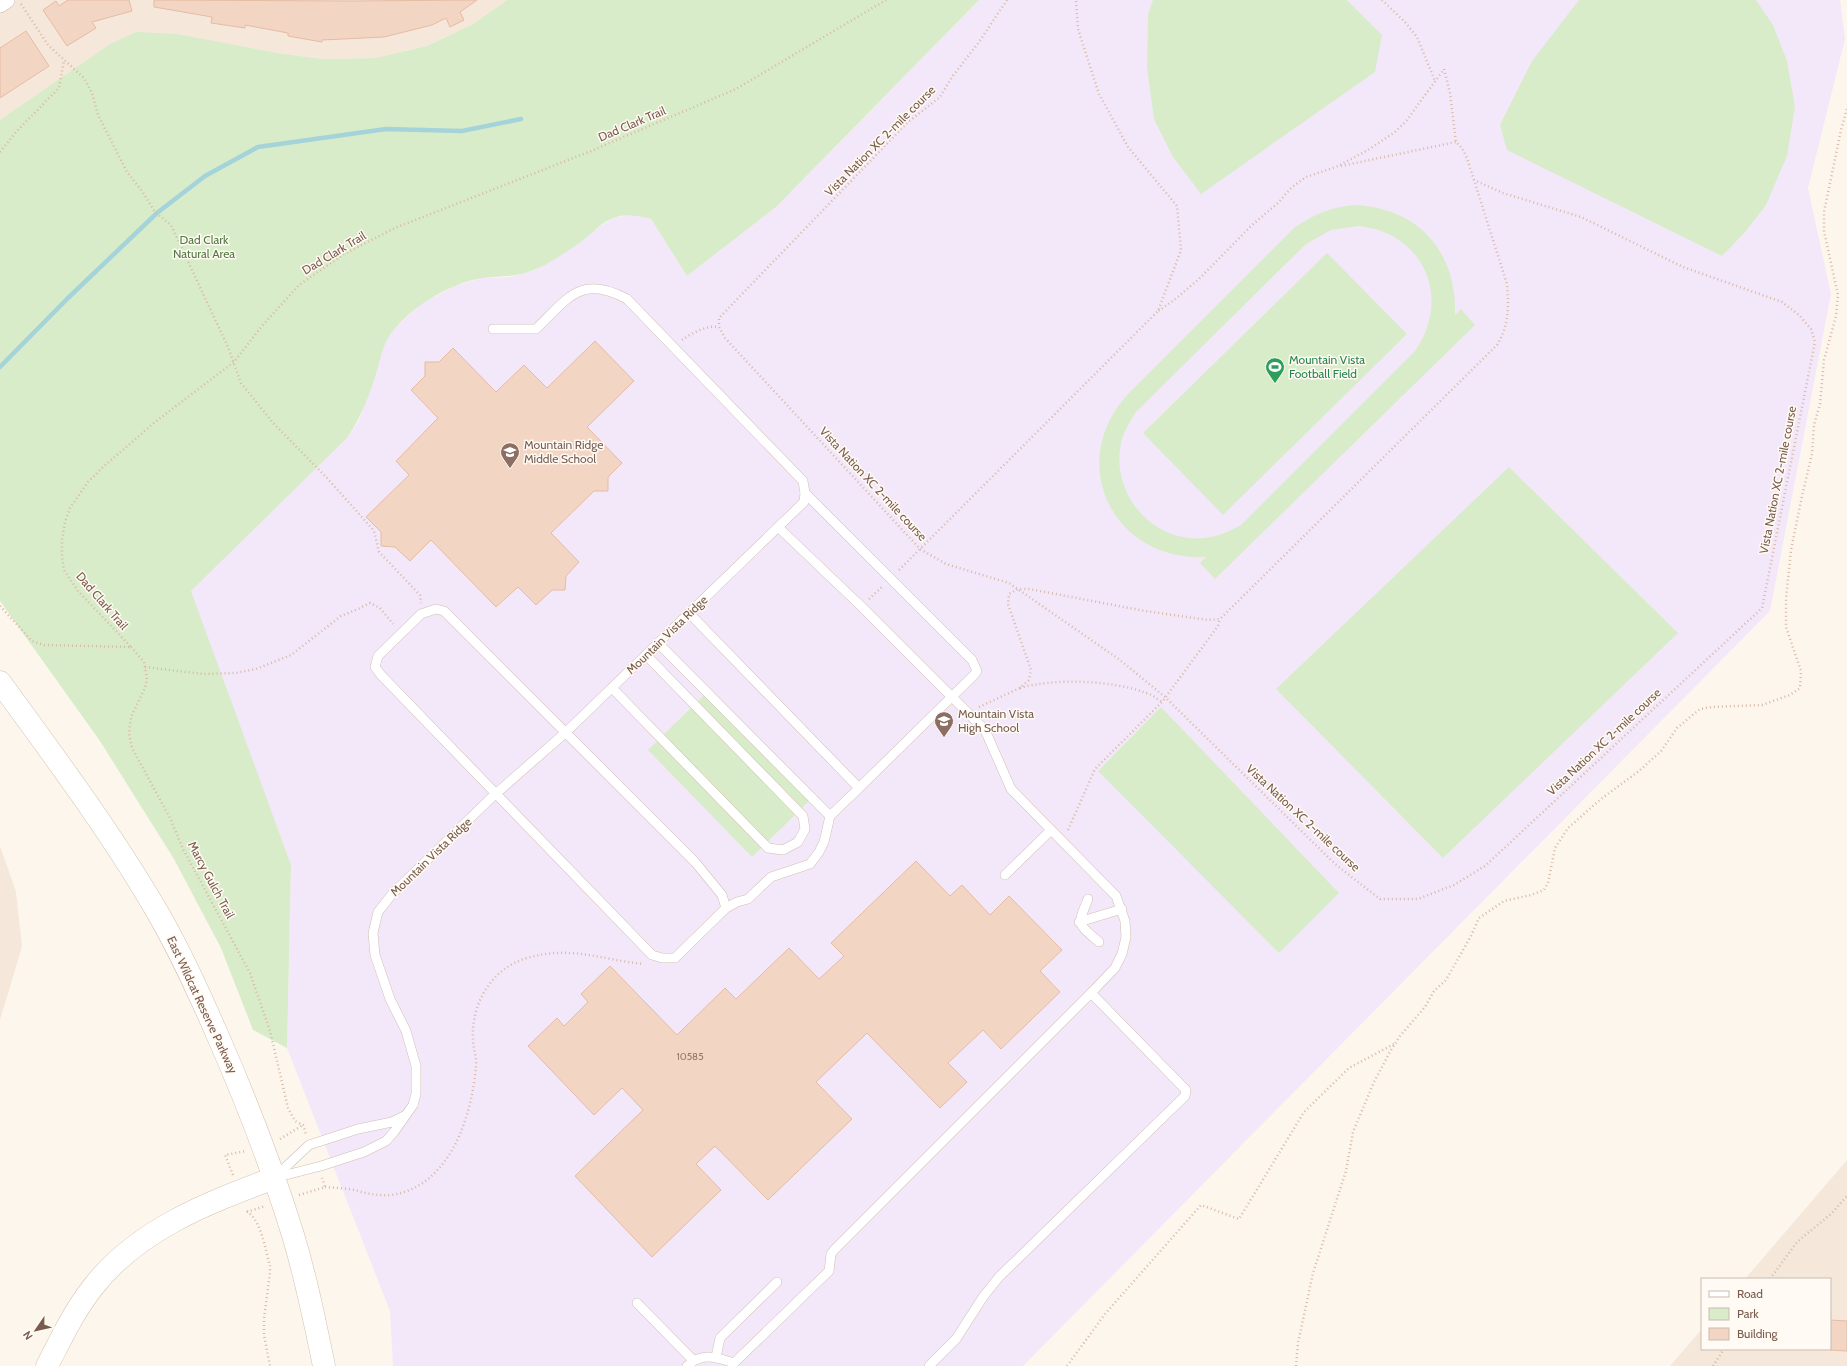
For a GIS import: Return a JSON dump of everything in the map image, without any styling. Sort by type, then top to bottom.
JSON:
[{"type":"main road","name":"East Wildcat Reserve Parkway","points":[[0,682],[114,842],[147,894],[172,938],[201,998],[233,1071],[274,1178],[293,1237],[310,1299],[324,1366]]},
{"type":"main road","points":[[47,1366],[77,1311],[93,1287],[128,1250],[169,1222],[219,1198],[274,1178]]},
{"type":"street","points":[[0,4],[6,0]]},
{"type":"lane","points":[[493,329],[536,329],[569,296],[581,290],[593,288],[604,289],[627,299],[792,469],[803,481],[805,493],[972,660],[975,666],[976,671],[974,675],[830,816],[824,842],[810,864],[771,876],[748,899],[737,902],[726,908],[675,958],[662,958],[652,955],[495,795],[386,680],[375,667],[378,656],[421,614],[436,609],[444,611],[695,862],[722,895],[726,908]]},
{"type":"lane","name":"Mountain Vista Ridge","points":[[274,1178],[317,1167],[364,1152],[386,1141],[394,1132],[412,1105],[416,1094],[416,1066],[406,1030],[390,999],[375,955],[373,933],[378,912],[393,893],[495,795],[565,733],[804,502],[805,493]]},
{"type":"lane","points":[[637,1303],[690,1363],[704,1356],[716,1357],[734,1363],[829,1271],[831,1254],[834,1249],[1115,968],[1122,954],[1126,937],[1125,921],[1122,909],[1116,896],[1011,789],[985,730],[953,696],[778,527]]},
{"type":"lane","points":[[689,613],[859,788]]},
{"type":"lane","points":[[658,643],[830,816]]},
{"type":"lane","points":[[612,688],[768,848],[783,850],[798,842],[805,829],[803,816],[646,655]]},
{"type":"lane","points":[[1005,875],[1051,830]]},
{"type":"lane","points":[[1088,898],[1080,922],[1081,926],[1099,942]]},
{"type":"lane","points":[[1080,922],[1122,909]]},
{"type":"lane","points":[[928,1366],[956,1339],[983,1297],[999,1277],[1185,1096],[1186,1090],[1182,1085],[1090,993]]},
{"type":"lane","points":[[274,1178],[309,1145],[358,1129],[392,1122],[404,1116]]},
{"type":"lane","points":[[716,1357],[720,1338],[777,1282]]},
{"type":"path","points":[[19,0],[48,45],[84,78],[92,94],[98,115],[128,172],[155,212],[171,225],[185,252],[234,362],[241,383],[252,399],[327,478],[374,531],[378,552],[420,595],[421,614]]},
{"type":"path","name":"Dad Clark Trail","points":[[131,647],[78,591],[64,570],[62,540],[70,508],[88,482],[102,468],[155,422],[234,362],[262,326],[299,285],[344,254],[395,228],[591,151],[736,89],[886,0]]},
{"type":"path","name":"Vista Nation XC 2-mile course","points":[[1007,0],[979,42],[952,76],[940,97],[907,123],[719,318],[719,327],[725,338],[920,549],[946,564],[1009,583],[1106,650],[1166,697],[1335,864],[1380,899],[1418,899],[1454,885],[1485,866],[1762,608],[1815,342],[1811,329],[1799,315],[1782,302],[1683,267],[1581,217],[1503,193],[1474,180]]},
{"type":"path","points":[[1076,0],[1078,29],[1099,94],[1128,147],[1177,206],[1181,250],[1158,311]]},
{"type":"path","points":[[1382,0],[1405,22],[1417,37],[1435,81]]},
{"type":"path","points":[[0,152],[16,132],[59,88],[64,60]]},
{"type":"path","points":[[1060,840],[1069,828],[1095,768],[1162,702],[1218,626],[1220,619],[1293,545],[1484,360],[1497,346],[1504,334],[1508,320],[1509,302],[1507,284],[1474,180],[1462,148],[1456,142],[1450,93],[1444,69],[1407,120],[1395,132],[1368,150],[1336,167]]},
{"type":"path","points":[[1296,1366],[1298,1343],[1313,1273],[1346,1171],[1353,1132],[1374,1082],[1395,1043],[1424,1007],[1434,991],[1446,980],[1452,966],[1471,936],[1479,918],[1504,901],[1531,895],[1544,890],[1548,883],[1555,848],[1568,828],[1601,799],[1639,771],[1661,751],[1677,728],[1690,716],[1700,709],[1712,707],[1762,705],[1790,695],[1800,688],[1801,671],[1786,627],[1786,599],[1791,550],[1812,454],[1814,425],[1820,404],[1824,360],[1836,316],[1838,294],[1824,231],[1824,212],[1840,130],[1847,109]]},
{"type":"path","points":[[862,607],[1158,311],[1174,301],[1199,279],[1251,226],[1279,202],[1291,188],[1306,177],[1336,167],[1456,142]]},
{"type":"path","points":[[674,347],[693,333],[704,328],[719,327]]},
{"type":"path","points":[[1020,688],[1029,680],[1031,670],[1008,604],[1009,594],[1018,589],[1029,589],[1191,618],[1208,620],[1220,619]]},
{"type":"path","points":[[131,647],[140,655],[145,667],[203,674],[236,673],[256,668],[291,655],[341,616],[370,603],[380,608],[401,634]]},
{"type":"path","name":"Dad Clark Trail","points":[[0,606],[32,641],[44,645],[131,647]]},
{"type":"path","name":"Marcy Gulch Trail","points":[[145,667],[147,679],[145,688],[131,717],[129,734],[132,748],[170,818],[183,850],[250,973],[270,1031],[288,1108],[295,1121],[303,1125],[309,1145]]},
{"type":"path","points":[[968,712],[1020,688],[1050,682],[1107,685],[1148,693],[1162,702]]},
{"type":"path","points":[[247,1212],[325,1187],[368,1194],[390,1195],[404,1192],[418,1186],[431,1176],[444,1161],[466,1120],[472,1094],[476,1064],[473,1038],[474,1015],[486,989],[494,977],[506,966],[526,958],[565,951],[596,955],[623,962],[651,964],[669,964],[675,958]]},
{"type":"path","points":[[1067,1366],[1105,1314],[1201,1205],[1239,1219],[1304,1112],[1349,1068],[1395,1043]]},
{"type":"path","points":[[270,1366],[264,1327],[270,1266],[256,1223],[252,1215],[247,1212],[225,1154],[264,1149],[303,1125]]},
{"type":"path","points":[[317,1167],[325,1187]]},
{"type":"path","points":[[1771,1278],[1797,1242],[1831,1214],[1847,1196]]},
{"type":"path","points":[[1713,1366],[1723,1350]]},
{"type":"shaded area","points":[[0,0],[507,0],[473,24],[427,46],[375,58],[323,59],[277,53],[110,44],[0,121]]},
{"type":"shaded area","name":"Mountain Vista High School","points":[[979,0],[1840,0],[1845,39],[1808,188],[1831,294],[1770,611],[1023,1366],[393,1366],[390,1311],[287,1048],[291,865],[190,591],[347,438],[359,420],[376,376],[383,345],[397,325],[421,304],[455,286],[482,278],[509,277],[532,271],[581,242],[599,227],[615,217],[636,215],[651,219],[687,276],[776,207]]},
{"type":"shaded area","points":[[0,846],[16,892],[22,947],[0,1020]]},
{"type":"shaded area","points":[[1847,1160],[1847,1366],[1670,1366],[1701,1330],[1701,1350],[1831,1350],[1831,1278],[1746,1278]]},
{"type":"green space","name":"Dad Clark Natural Area","points":[[507,0],[979,0],[776,207],[687,276],[651,219],[634,216],[620,216],[606,221],[581,242],[544,265],[525,273],[483,278],[460,284],[436,295],[414,310],[397,326],[388,339],[360,416],[347,438],[191,591],[291,865],[287,1048],[253,1030],[221,948],[174,859],[100,741],[0,601],[0,120],[110,44],[136,32],[177,34],[277,53],[323,59],[375,58],[427,46],[473,24]]},
{"type":"green space","points":[[1153,0],[1347,0],[1382,35],[1375,72],[1201,194],[1173,157],[1154,119],[1147,67],[1148,15]]},
{"type":"green space","points":[[1579,0],[1756,0],[1773,25],[1787,61],[1795,107],[1787,156],[1766,205],[1746,231],[1722,256],[1507,150],[1500,125],[1532,61]]},
{"type":"green space","points":[[1357,205],[1379,208],[1399,215],[1416,225],[1430,238],[1441,254],[1449,272],[1454,293],[1455,315],[1461,309],[1475,325],[1215,579],[1200,563],[1206,557],[1173,554],[1146,543],[1124,526],[1108,503],[1100,477],[1101,448],[1110,420],[1129,393],[1294,228],[1324,212]],"holes":[[[1359,226],[1382,231],[1400,241],[1415,255],[1425,271],[1431,290],[1431,310],[1426,331],[1415,351],[1241,525],[1216,536],[1189,538],[1172,534],[1156,526],[1143,516],[1132,502],[1120,471],[1120,453],[1123,436],[1136,412],[1306,244],[1331,230]]]},
{"type":"green space","name":"Mountain Vista Football Field","points":[[1327,253],[1407,334],[1223,515],[1143,433]]},
{"type":"green space","points":[[1509,467],[1678,633],[1443,858],[1276,689]]},
{"type":"green space","points":[[707,692],[811,799],[752,857],[648,750]]},
{"type":"green space","points":[[1161,707],[1339,893],[1279,953],[1098,771]]},
{"type":"building","points":[[68,0],[129,0],[132,11],[92,22],[96,28],[67,46],[43,10],[56,1],[59,6]]},
{"type":"building","points":[[154,0],[477,0],[460,12],[464,20],[450,27],[446,18],[432,25],[384,37],[322,40],[322,42],[288,36],[288,33],[245,25],[245,28],[211,23],[212,17],[154,7]]},
{"type":"building","points":[[26,31],[49,66],[0,98],[0,48]]},
{"type":"building","name":"Mountain Ridge Middle School","points":[[595,341],[634,381],[587,427],[622,463],[608,477],[608,491],[594,491],[551,533],[579,562],[566,576],[565,590],[552,590],[536,605],[518,587],[496,607],[431,540],[410,561],[395,547],[381,546],[381,532],[366,517],[409,475],[396,461],[438,418],[411,390],[425,376],[425,362],[439,362],[453,348],[496,392],[524,365],[547,388]]},
{"type":"building","points":[[916,861],[950,896],[962,885],[990,915],[1009,896],[1062,950],[1040,971],[1060,992],[1001,1049],[983,1030],[948,1063],[967,1082],[940,1108],[867,1033],[816,1082],[852,1119],[768,1200],[715,1146],[696,1164],[721,1190],[652,1257],[575,1176],[643,1110],[622,1088],[594,1115],[528,1046],[557,1018],[564,1026],[588,1002],[581,994],[610,966],[677,1035],[725,988],[736,999],[789,948],[819,979],[844,956],[831,943]]},
{"type":"building","points":[[1831,1320],[1847,1321],[1847,1351],[1830,1350]]},
{"type":"waterway","points":[[0,367],[68,298],[157,213],[205,176],[258,147],[386,129],[462,131],[521,119]]},
{"type":"place","name":"Mountain Vista Football Field","points":[[1275,384]]},
{"type":"place","name":"Mountain Ridge Middle School","points":[[510,469]]},
{"type":"place","name":"Mountain Vista High School","points":[[944,738]]}]
